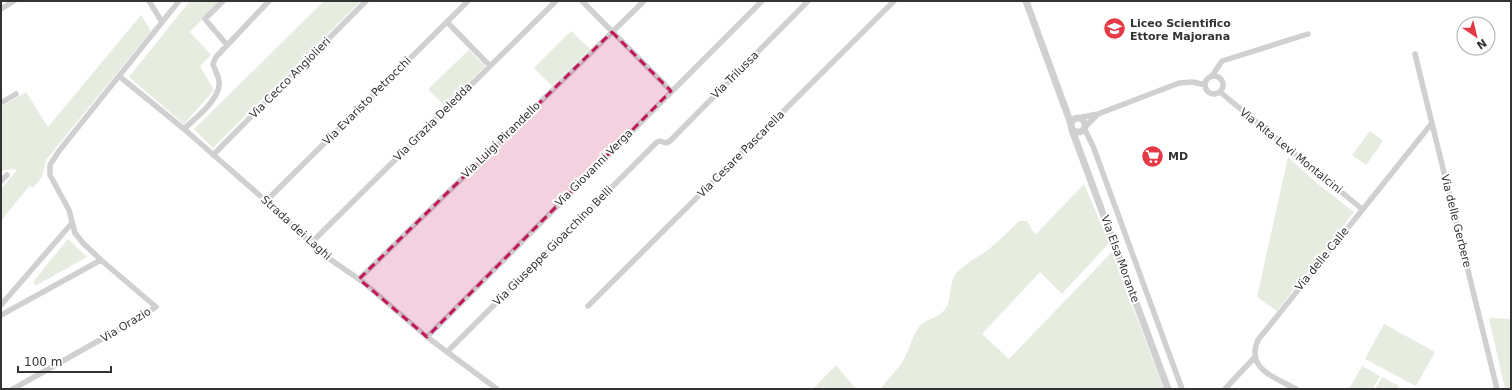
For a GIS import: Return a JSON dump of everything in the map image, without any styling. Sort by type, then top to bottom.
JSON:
[{"type":"street","points":[[1,9],[14,1]]},
{"type":"street","points":[[149,1],[162,22]]},
{"type":"street","points":[[1,315],[101,260],[78,238],[74,231],[72,217],[50,175],[50,165],[59,151],[179,1]]},
{"type":"street","points":[[223,1],[205,19],[227,45]]},
{"type":"street","points":[[184,129],[216,96],[219,83],[213,62],[217,55],[269,1]]},
{"type":"street","name":"Via Cecco Angiolieri","points":[[213,155],[366,1]]},
{"type":"street","name":"Via Evaristo Petrocchi","points":[[266,201],[468,1]]},
{"type":"street","name":"Via Grazia Deledda","points":[[311,243],[556,1]]},
{"type":"street","points":[[582,1],[671,91]]},
{"type":"street","name":"Via Luigi Pirandello","points":[[359,279],[644,1]]},
{"type":"street","name":"Via Giovanni Verga","points":[[427,337],[762,1]]},
{"type":"street","name":"Via Trilussa","points":[[660,141],[666,143],[670,142],[808,1]]},
{"type":"street","name":"Via Cesare Pascarella","points":[[588,306],[894,1]]},
{"type":"street","name":"Via Elsa Morante","points":[[1026,1],[1168,389]]},
{"type":"street","points":[[447,22],[490,66]]},
{"type":"street","points":[[1205,85],[1207,79],[1212,76],[1222,61],[1308,34]]},
{"type":"street","name":"Via delle Gerbere","points":[[1415,54],[1497,389]]},
{"type":"street","name":"Strada dei Laghi","points":[[119,76],[184,129],[327,257],[359,279],[427,337],[497,389]]},
{"type":"street","points":[[1212,76],[1219,76],[1223,81],[1223,87],[1220,92]]},
{"type":"street","name":"Via Rita Levi Montalcini","points":[[1078,118],[1098,114],[1179,83],[1193,82],[1205,85],[1209,92],[1214,94],[1220,92],[1362,209]]},
{"type":"street","points":[[1,103],[16,94]]},
{"type":"street","points":[[1098,114],[1084,127],[1078,132],[1072,127],[1073,120],[1078,118],[1084,122],[1084,127],[1110,191],[1182,389]]},
{"type":"street","name":"Via delle Calle","points":[[1255,356],[1257,342],[1264,331],[1432,123]]},
{"type":"street","name":"Via Giuseppe Gioacchino Belli","points":[[447,352],[657,142],[660,141]]},
{"type":"street","points":[[1,181],[7,175]]},
{"type":"street","points":[[1,305],[72,223]]},
{"type":"street","name":"Via Orazio","points":[[14,389],[156,307],[101,260]]},
{"type":"street","points":[[1225,389],[1255,356],[1258,365],[1262,370],[1296,389]]},
{"type":"highlighted area","points":[[612,32],[671,91],[427,337],[359,279]]},
{"type":"shaded area","points":[[190,1],[220,1],[190,32],[211,55],[200,66],[214,90],[184,124],[129,77]]},
{"type":"shaded area","points":[[324,1],[361,1],[213,148],[194,129]]},
{"type":"shaded area","points":[[141,15],[151,31],[46,160],[42,177],[33,188],[29,186],[1,221],[1,189],[17,170],[13,169],[1,171],[1,107],[26,92],[48,127]]},
{"type":"shaded area","points":[[571,31],[590,49],[552,86],[534,68]]},
{"type":"shaded area","points":[[469,50],[485,66],[445,106],[428,89]]},
{"type":"shaded area","points":[[1370,131],[1383,141],[1366,165],[1352,155]]},
{"type":"shaded area","points":[[1288,157],[1318,184],[1354,212],[1277,311],[1257,297]]},
{"type":"shaded area","points":[[1084,184],[1109,243],[1062,294],[1040,272],[982,334],[1009,359],[1112,252],[1164,389],[881,389],[902,363],[919,327],[943,312],[946,308],[953,279],[958,271],[988,250],[1019,221],[1027,221],[1036,234]]},
{"type":"shaded area","points":[[68,239],[87,257],[37,285],[34,284],[33,282]]},
{"type":"shaded area","points":[[1489,318],[1511,319],[1511,389],[1505,389]]},
{"type":"shaded area","points":[[1384,324],[1435,352],[1416,386],[1365,359]]},
{"type":"shaded area","points":[[836,365],[856,389],[813,389]]},
{"type":"shaded area","points":[[1362,366],[1380,376],[1373,389],[1349,389]]},
{"type":"shaded area","points":[[1382,377],[1399,386],[1397,389],[1375,389]]},
{"type":"place","name":"Liceo Scientifico Ettore Majorana","points":[[1115,29]]},
{"type":"place","name":"MD","points":[[1152,156]]}]
